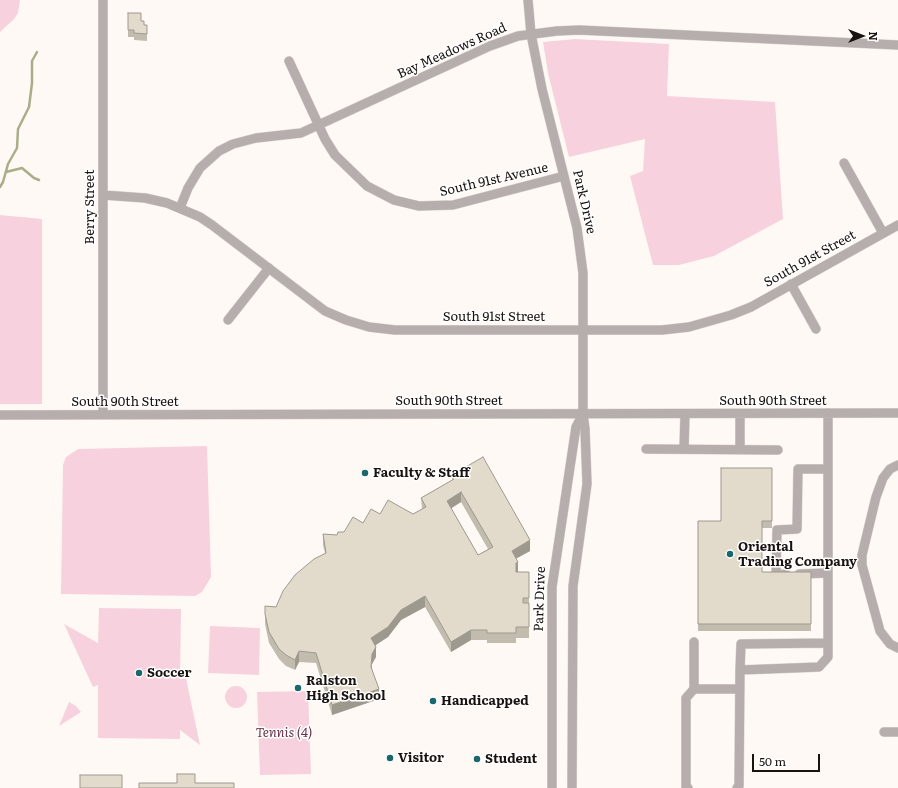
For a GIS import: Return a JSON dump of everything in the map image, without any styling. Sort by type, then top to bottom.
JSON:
[{"type":"street","name":"Berry Street","points":[[103,0],[103,415]]},
{"type":"street","name":"Park Drive","points":[[528,0],[531,34],[542,89],[581,251],[583,414],[587,484],[572,592],[572,788]]},
{"type":"street","name":"Bay Meadows Road","points":[[180,208],[196,173],[220,151],[244,140],[290,136],[319,126],[490,46],[518,36],[578,30],[898,45]]},
{"type":"street","name":"South 91st Avenue","points":[[289,61],[319,126],[336,155],[355,176],[380,194],[409,204],[432,207],[453,205],[564,176]]},
{"type":"street","points":[[844,163],[883,234]]},
{"type":"street","name":"South 91st Street","points":[[103,195],[145,198],[180,208],[212,225],[325,311],[346,320],[369,327],[394,330],[662,330],[689,328],[731,315],[898,225]]},
{"type":"street","points":[[228,320],[269,268]]},
{"type":"street","points":[[791,284],[816,329]]},
{"type":"street","points":[[740,670],[819,667],[828,657],[828,413]]},
{"type":"street","name":"South 90th Street","points":[[0,415],[898,413]]},
{"type":"street","name":"Park Drive","points":[[552,788],[552,587],[576,426],[583,414]]},
{"type":"street","points":[[684,449],[685,414]]},
{"type":"street","points":[[740,414],[740,449]]},
{"type":"street","points":[[646,449],[778,450]]},
{"type":"street","points":[[898,465],[890,469],[883,478],[876,498],[862,555],[862,565],[880,631],[890,644],[898,648]]},
{"type":"street","points":[[828,469],[798,469],[797,529],[777,530],[776,575],[828,573]]},
{"type":"street","points":[[688,788],[686,786],[686,698],[694,689],[694,642]]},
{"type":"street","points":[[737,788],[739,786],[741,644],[828,643]]},
{"type":"street","points":[[694,689],[740,689]]},
{"type":"street","points":[[884,732],[898,732]]},
{"type":"green space","points":[[0,0],[20,0],[18,13],[14,19],[0,32]]},
{"type":"green space","points":[[575,39],[669,44],[667,96],[775,102],[783,219],[714,256],[679,265],[653,265],[630,176],[643,171],[645,139],[569,157],[548,73],[543,42]]},
{"type":"green space","points":[[0,215],[42,219],[42,404],[0,404]]},
{"type":"green space","points":[[207,446],[211,577],[202,592],[195,596],[61,594],[63,465],[66,457],[78,449]]},
{"type":"green space","name":"Soccer","points":[[99,608],[181,609],[180,679],[186,678],[200,745],[180,730],[180,739],[98,738],[98,685],[93,687],[64,624],[98,643]]},
{"type":"green space","points":[[210,626],[260,628],[259,675],[208,673]]},
{"type":"green space","points":[[236,686],[244,689],[247,697],[244,705],[236,708],[228,705],[225,697],[228,689]]},
{"type":"green space","name":"Tennis (4)","points":[[308,691],[311,774],[260,775],[257,692]]},
{"type":"green space","points":[[69,702],[76,706],[81,712],[59,726]]},
{"type":"building","points":[[128,13],[141,13],[141,21],[144,21],[144,25],[147,25],[147,34],[134,33],[134,30],[128,30]]},
{"type":"building","name":"Ralston High School","points":[[483,457],[530,540],[512,551],[518,562],[516,563],[516,572],[529,572],[529,598],[523,598],[523,603],[529,603],[529,627],[516,627],[516,633],[487,633],[487,630],[471,630],[451,642],[425,596],[401,610],[388,627],[371,638],[376,647],[372,654],[371,667],[379,689],[332,705],[316,653],[299,651],[295,660],[279,649],[269,632],[265,614],[265,606],[276,607],[283,591],[295,575],[314,559],[326,553],[323,534],[337,535],[338,532],[344,532],[353,517],[363,523],[371,509],[380,514],[388,500],[413,514],[426,507],[421,498],[454,479],[452,475]],"holes":[[[461,492],[493,547],[478,555],[447,501]]]},
{"type":"building","name":"Oriental Trading Company","points":[[721,468],[772,468],[772,521],[762,521],[762,572],[811,572],[811,624],[698,624],[698,521],[721,521]]},
{"type":"building","points":[[177,774],[195,774],[195,783],[234,783],[234,788],[139,788],[139,783],[177,783]]},
{"type":"building","points":[[80,775],[122,775],[122,788],[80,788]]},
{"type":"waterway","points":[[0,187],[8,164],[17,148],[18,129],[29,107],[32,83],[32,61],[37,52]]},
{"type":"waterway","points":[[6,172],[22,168],[34,178],[39,180]]},
{"type":"place","name":"Faculty & Staff","points":[[365,473]]},
{"type":"place","name":"Oriental Trading Company","points":[[730,554]]},
{"type":"place","name":"Soccer","points":[[139,673]]},
{"type":"place","name":"Ralston High School","points":[[298,688]]},
{"type":"place","name":"Handicapped","points":[[433,701]]},
{"type":"place","name":"Visitor","points":[[390,758]]},
{"type":"place","name":"Student","points":[[477,759]]}]
